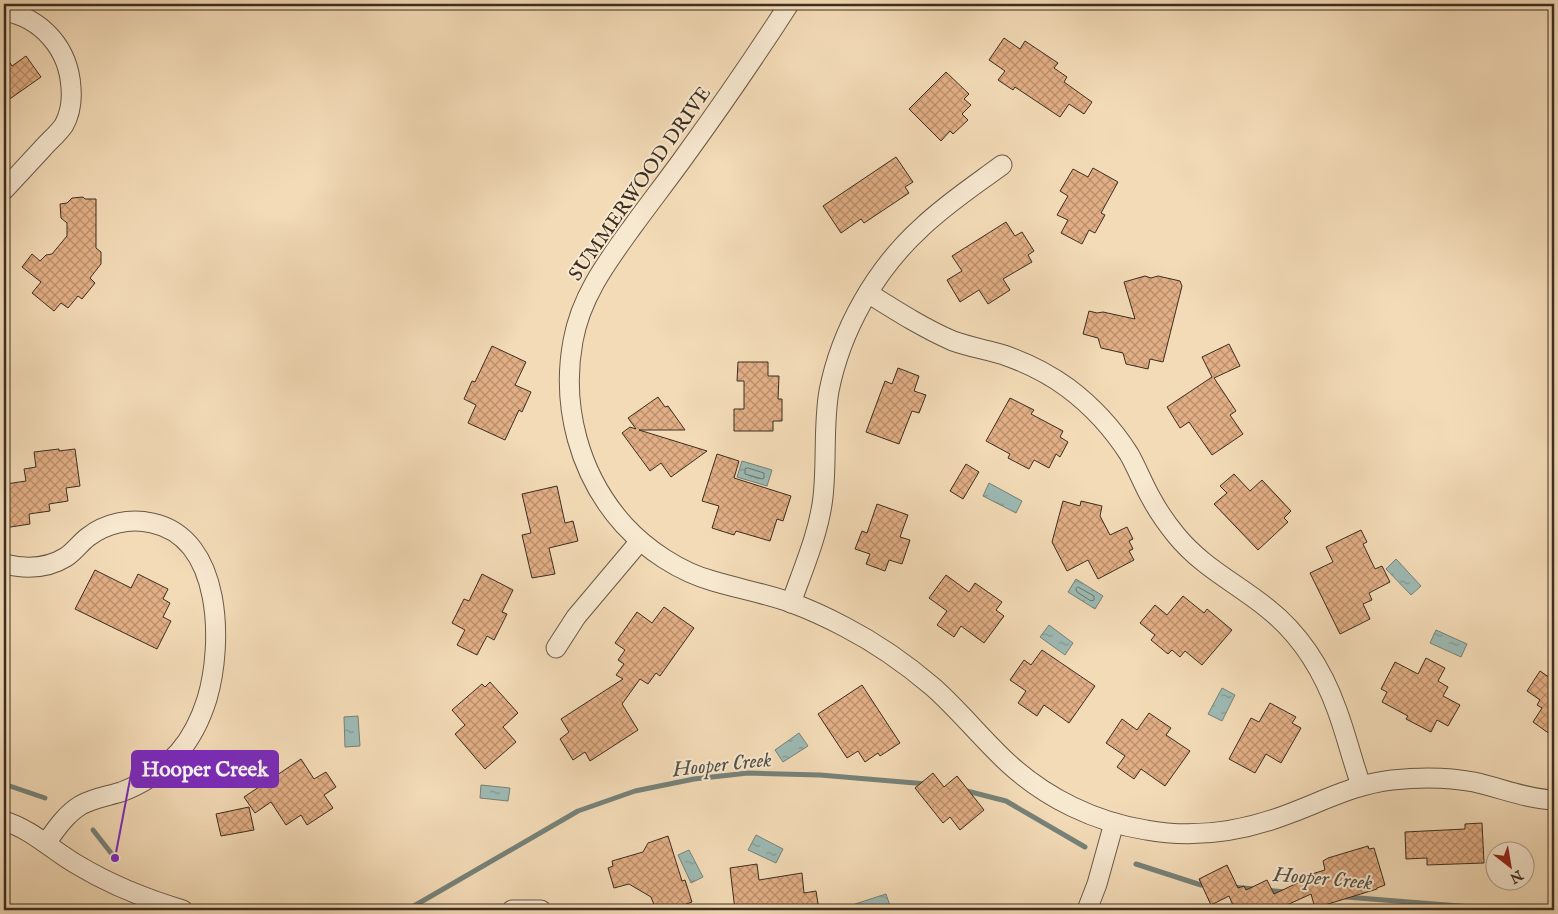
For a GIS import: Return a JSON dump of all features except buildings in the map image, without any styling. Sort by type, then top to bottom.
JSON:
[{"type":"street","name":"SUMMERWOOD DRIVE","points":[[789,4],[688,152],[594,281],[573,340],[569,386],[571,410],[584,459],[595,484],[613,511],[640,541],[687,571],[710,581],[791,603],[820,614],[875,644],[931,685],[958,710],[1006,762],[1028,780],[1050,795],[1114,823],[1172,834],[1203,834],[1230,831],[1259,824],[1361,785],[1417,778],[1471,782],[1523,795],[1554,800]]},
{"type":"street","points":[[4,11],[14,13],[40,26],[59,46],[69,70],[72,93],[71,104],[64,124],[4,190]]},
{"type":"street","points":[[791,603],[820,515],[823,497],[826,409],[842,346],[868,293],[884,269],[920,228],[957,198],[1002,166]]},
{"type":"street","points":[[868,293],[913,321],[942,336],[1004,355],[1033,367],[1067,387],[1086,402],[1129,455],[1158,511],[1178,537],[1210,568],[1268,609],[1303,645],[1328,687],[1338,711],[1350,755],[1361,785]]},
{"type":"street","points":[[4,564],[32,568],[45,566],[67,557],[88,537],[108,526],[136,521],[154,523],[180,536],[190,546],[203,565],[211,593],[215,634],[210,683],[202,713],[188,740],[168,763],[144,781],[121,792],[91,800],[74,810],[59,825],[46,843]]},
{"type":"street","points":[[556,648],[576,617],[640,541]]},
{"type":"street","points":[[4,821],[29,832],[62,856],[97,876],[183,910]]},
{"type":"street","points":[[1087,910],[1097,884],[1114,823]]},
{"type":"street","points":[[512,910],[541,910]]},
{"type":"water","points":[[742,461],[772,470],[767,486],[737,477]]},
{"type":"water","points":[[989,483],[1022,501],[1016,513],[983,496]]},
{"type":"water","points":[[1396,559],[1421,586],[1411,595],[1386,569]]},
{"type":"water","points":[[1076,579],[1103,596],[1095,609],[1068,592]]},
{"type":"water","points":[[1049,625],[1073,643],[1065,655],[1040,637]]},
{"type":"water","points":[[1436,630],[1467,644],[1461,657],[1430,643]]},
{"type":"water","points":[[1222,688],[1235,695],[1222,721],[1208,714]]},
{"type":"water","points":[[358,716],[360,746],[345,747],[344,717]]},
{"type":"water","points":[[799,733],[808,746],[783,762],[775,750]]},
{"type":"water","points":[[481,785],[510,788],[508,801],[480,798]]},
{"type":"water","points":[[756,835],[783,849],[776,863],[748,850]]},
{"type":"water","points":[[689,850],[703,877],[691,883],[678,855]]},
{"type":"water","points":[[886,894],[891,909],[857,910],[855,904]]},
{"type":"waterway","name":"Hooper Creek","points":[[407,910],[578,811],[635,791],[694,779],[748,773],[820,775],[927,784]]},
{"type":"waterway","name":"Hooper Creek","points":[[4,784],[45,798]]},
{"type":"waterway","name":"Hooper Creek","points":[[963,790],[1006,801],[1085,847]]},
{"type":"waterway","name":"Hooper Creek","points":[[93,830],[115,858]]},
{"type":"waterway","name":"Hooper Creek","points":[[1136,864],[1201,885],[1208,885]]},
{"type":"waterway","name":"Hooper Creek","points":[[1231,887],[1255,889]]},
{"type":"waterway","name":"Hooper Creek","points":[[1266,890],[1285,892]]},
{"type":"waterway","name":"Hooper Creek","points":[[1346,897],[1510,910]]},
{"type":"place","name":"Hooper Creek","points":[[115,858]]}]
